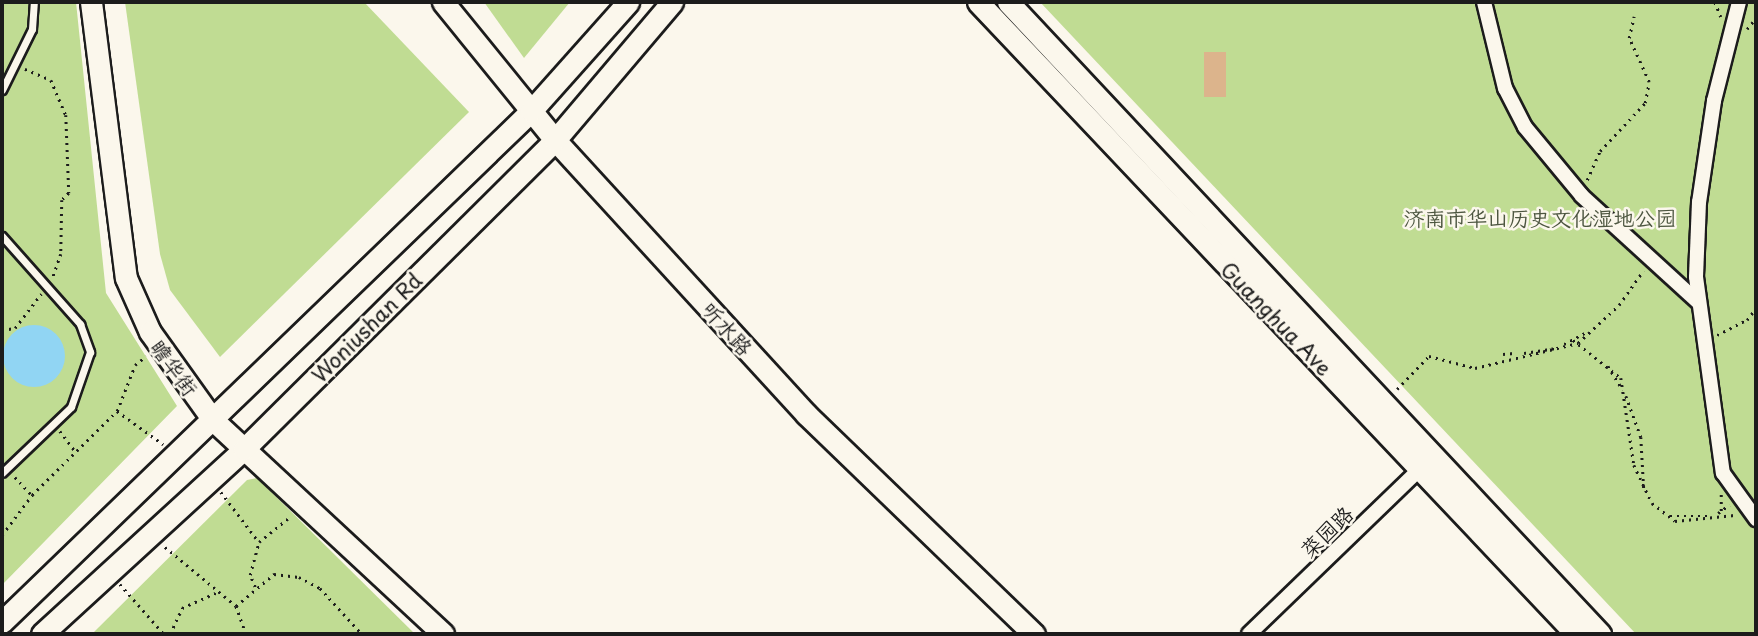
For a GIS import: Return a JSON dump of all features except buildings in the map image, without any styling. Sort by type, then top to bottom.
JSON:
[{"type":"main road","name":"瞻华街","points":[[91,2],[127,278],[160,346],[213,421],[443,634]]},
{"type":"main road","name":"听水路","points":[[443,2],[555,140],[806,414],[1034,634]]},
{"type":"main road","points":[[2,622],[178,455],[531,111],[628,2]]},
{"type":"main road","name":"Woniushan Rd","points":[[42,634],[244,449],[555,140],[672,2]]},
{"type":"main road","name":"Guanghua Ave","points":[[978,2],[1426,463],[1600,634]]},
{"type":"main road","name":"Guanghua Ave","points":[[1008,2],[1426,463],[1576,634]]},
{"type":"street","points":[[1484,2],[1505,88],[1520,117],[1582,196],[1650,262],[1698,302]]},
{"type":"street","points":[[1739,2],[1699,202],[1698,302],[1721,464],[1753,516]]},
{"type":"street","name":"菜园路","points":[[1249,634],[1426,463]]},
{"type":"lane","points":[[2,90],[32,29],[34,2]]},
{"type":"lane","points":[[2,236],[80,324],[90,352],[86,379],[55,426],[5,471]]},
{"type":"path","points":[[1582,196],[1600,151],[1645,103],[1649,82],[1629,38],[1634,17]]},
{"type":"path","points":[[2,330],[15,328],[48,285],[61,254],[62,200],[69,193],[66,115],[51,80],[15,64]]},
{"type":"path","points":[[1503,354],[1546,351],[1601,325],[1650,262]]},
{"type":"path","points":[[1397,389],[1429,356],[1475,368],[1578,343],[1619,305],[1650,262]]},
{"type":"path","points":[[1704,339],[1747,320],[1756,308]]},
{"type":"path","points":[[1573,340],[1621,378],[1634,465],[1651,503],[1675,521],[1753,516]]},
{"type":"path","points":[[1578,343],[1606,364],[1631,403],[1641,437],[1641,488],[1664,514],[1703,519],[1739,497]]},
{"type":"path","points":[[2,535],[32,495],[117,411],[135,365],[160,346]]},
{"type":"path","points":[[117,411],[178,455]]},
{"type":"path","points":[[55,426],[76,451]]},
{"type":"path","points":[[5,471],[32,495]]},
{"type":"path","points":[[210,478],[259,542]]},
{"type":"path","points":[[255,587],[250,575],[259,542],[304,504]]},
{"type":"path","points":[[150,533],[216,592],[236,606],[246,634]]},
{"type":"path","points":[[108,572],[164,634]]},
{"type":"path","points":[[236,606],[255,587],[274,574],[299,577],[320,588],[362,634]]},
{"type":"path","points":[[170,634],[182,608],[216,592]]},
{"type":"green space","points":[[2,2],[76,2],[106,293],[177,406],[2,585]]},
{"type":"green space","points":[[125,2],[364,2],[469,112],[220,357],[170,290],[160,254]]},
{"type":"green space","points":[[484,2],[570,2],[524,58]]},
{"type":"green space","name":"济南市华山历史文化湿地公园","points":[[1040,2],[1756,2],[1756,634],[1636,634]]},
{"type":"green space","points":[[257,478],[415,634],[92,634],[247,480]]},
{"type":"water","points":[[28,325],[40,325],[56,334],[63,344],[63,368],[56,378],[40,387],[28,387],[17,382],[8,373],[3,362],[3,350],[8,339],[17,330]]}]
